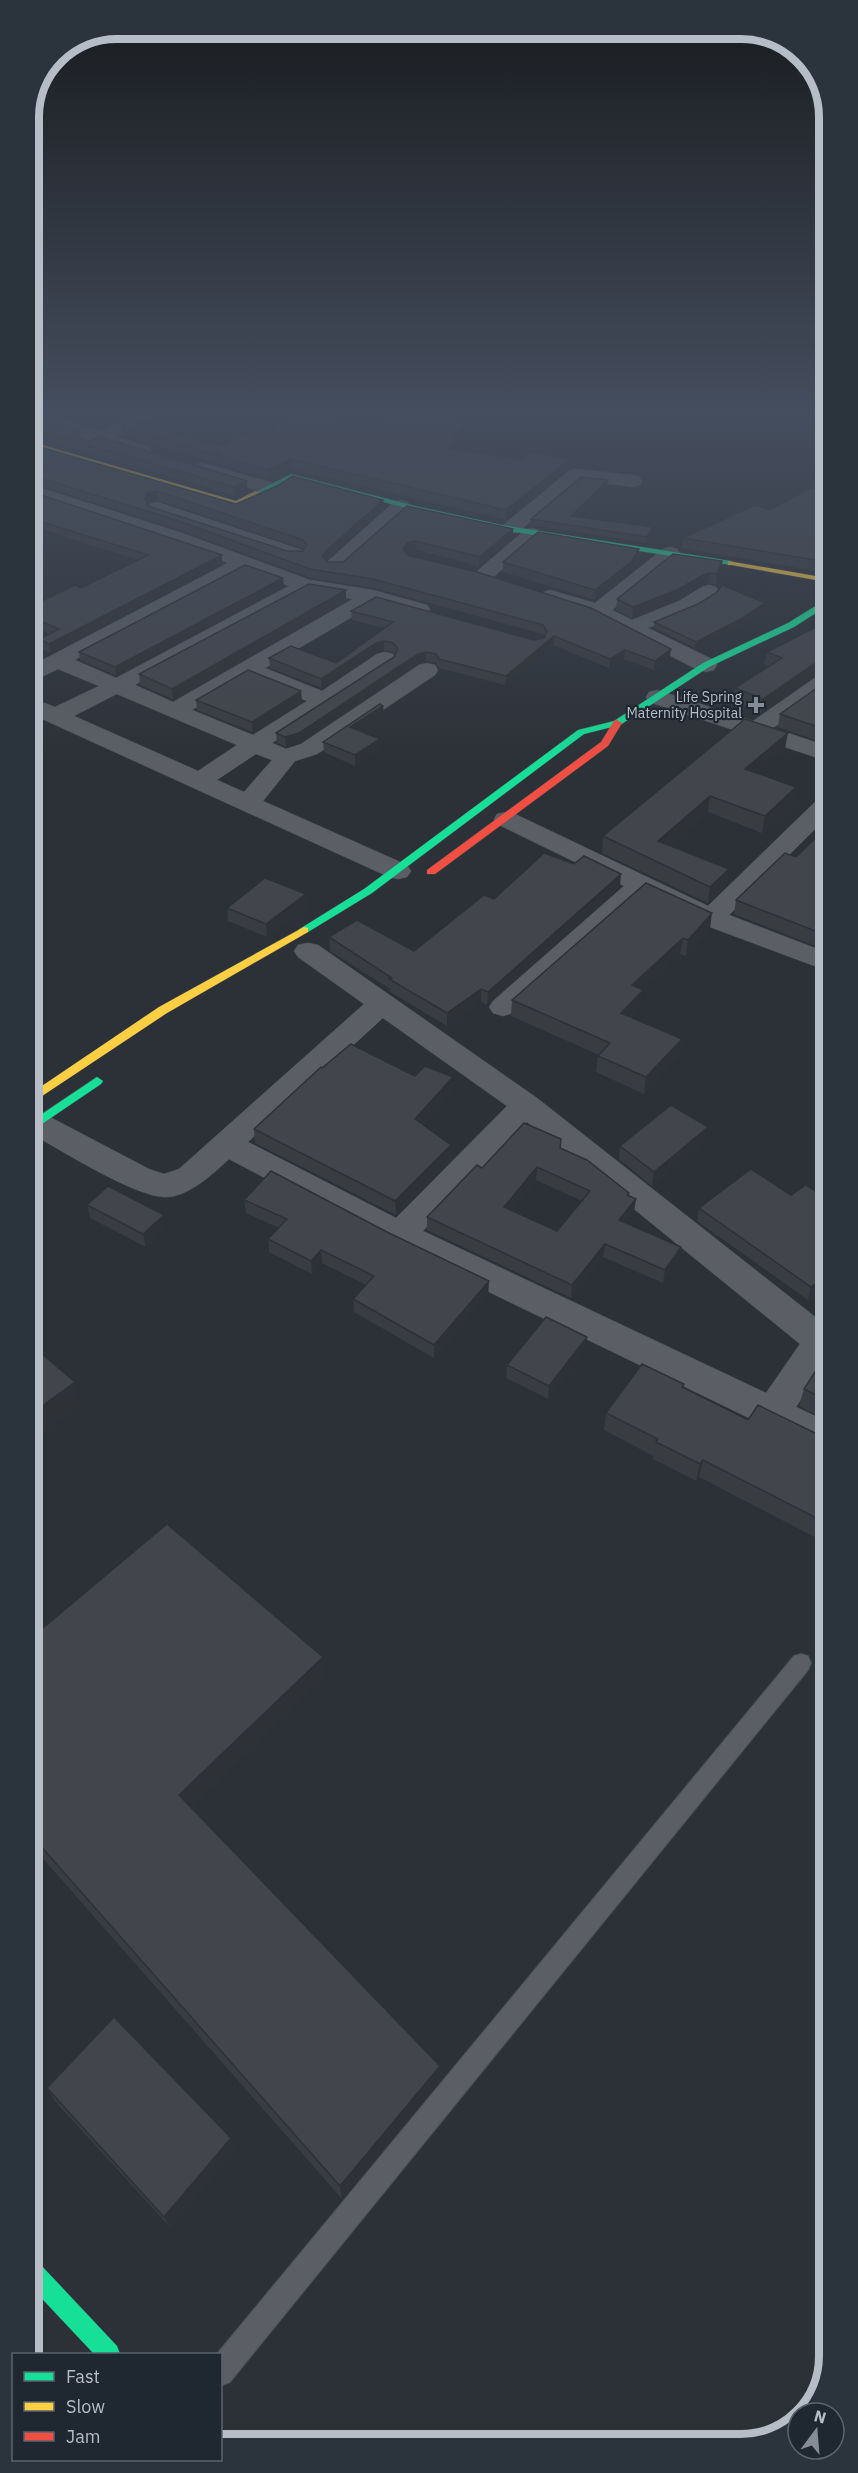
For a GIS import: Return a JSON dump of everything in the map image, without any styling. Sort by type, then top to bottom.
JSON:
[{"type":"main road","points":[[516,530],[781,570],[819,578]]},
{"type":"main road","points":[[408,876],[581,732],[617,723],[706,665],[791,625],[819,607]]},
{"type":"main road","points":[[39,1111],[162,1010],[336,912],[408,876],[506,819],[605,744],[617,723]]},
{"type":"main road","points":[[39,1113],[104,1076]]},
{"type":"main road","points":[[39,2279],[107,2353]]},
{"type":"street","points":[[152,530],[306,585],[373,596],[441,615]]},
{"type":"street","points":[[175,537],[187,530]]},
{"type":"street","points":[[226,530],[295,554]]},
{"type":"street","points":[[335,566],[374,530]]},
{"type":"street","points":[[484,575],[532,534]]},
{"type":"street","points":[[598,611],[670,553]]},
{"type":"street","points":[[39,671],[246,562]]},
{"type":"street","points":[[461,569],[507,582]]},
{"type":"street","points":[[56,716],[306,585]]},
{"type":"street","points":[[529,589],[598,611],[706,665]]},
{"type":"street","points":[[632,627],[686,604],[709,591]]},
{"type":"street","points":[[174,711],[373,596]]},
{"type":"street","points":[[200,781],[385,659]]},
{"type":"street","points":[[60,662],[115,687],[287,756]]},
{"type":"street","points":[[249,669],[325,700]]},
{"type":"street","points":[[247,802],[261,792],[266,782],[287,756],[309,749],[427,670]]},
{"type":"street","points":[[757,729],[819,686]]},
{"type":"street","points":[[657,697],[819,751]]},
{"type":"street","points":[[39,708],[408,876]]},
{"type":"street","points":[[711,918],[819,812]]},
{"type":"street","points":[[506,819],[711,918],[818,959]]},
{"type":"street","points":[[503,1007],[640,885]]},
{"type":"street","points":[[308,951],[526,1105],[819,1339]]},
{"type":"street","points":[[39,1121],[138,1177],[164,1186],[190,1177],[381,1004]]},
{"type":"street","points":[[400,1234],[526,1105]]},
{"type":"street","points":[[227,1145],[400,1234],[819,1435]]},
{"type":"street","points":[[773,1412],[819,1344]]},
{"type":"lane","points":[[222,2370],[801,1663]]},
{"type":"building","points":[[69,530],[148,530],[222,555],[49,644],[39,639],[59,629],[39,620],[39,602],[75,585],[81,588],[148,555]]},
{"type":"building","points":[[205,530],[223,530],[287,551],[303,551],[307,545],[303,540],[274,530],[349,530],[322,556],[328,562],[343,562],[379,530],[511,530],[480,557],[415,541],[407,543],[403,549],[407,555],[477,572],[591,608],[671,649],[655,661],[625,650],[610,659],[554,636],[506,676],[439,659],[436,654],[426,652],[418,654],[299,733],[285,737],[276,733],[394,657],[398,649],[393,643],[384,641],[376,643],[321,679],[269,658],[291,646],[336,663],[393,622],[351,611],[376,597],[534,640],[544,638],[547,631],[543,625],[373,579],[310,569]]},
{"type":"building","points":[[605,530],[651,530],[647,537]]},
{"type":"building","points":[[700,530],[819,530],[819,561],[683,538]]},
{"type":"building","points":[[538,532],[639,549],[631,562],[595,590],[503,562]]},
{"type":"building","points":[[673,554],[722,561],[717,574],[703,575],[679,589],[633,607],[617,599]]},
{"type":"building","points":[[245,565],[283,578],[115,667],[79,652]]},
{"type":"building","points":[[309,584],[346,590],[172,689],[139,674]]},
{"type":"building","points":[[722,585],[765,603],[741,619],[696,642],[654,622],[698,604],[716,593]]},
{"type":"building","points":[[819,626],[819,661],[763,699],[735,688],[782,658],[767,652]]},
{"type":"building","points":[[248,670],[301,691],[252,722],[196,700]]},
{"type":"building","points":[[819,687],[819,727],[780,714]]},
{"type":"building","points":[[380,704],[383,706],[350,727],[380,739],[355,755],[323,742]]},
{"type":"building","points":[[745,719],[788,733],[745,769],[796,787],[765,816],[710,796],[658,841],[729,869],[710,887],[603,836]]},
{"type":"building","points":[[819,835],[819,932],[736,900],[785,853],[796,857]]},
{"type":"building","points":[[544,853],[574,864],[584,856],[621,874],[488,992],[481,989],[447,1013],[389,979],[392,978],[329,937],[357,920],[414,951],[484,895],[494,899]]},
{"type":"building","points":[[265,878],[306,894],[266,924],[227,908]]},
{"type":"building","points":[[646,883],[712,913],[688,940],[683,938],[632,985],[643,990],[621,1013],[682,1039],[646,1077],[598,1056],[610,1043],[512,1000]]},
{"type":"building","points":[[351,1044],[415,1076],[425,1066],[453,1077],[415,1119],[451,1145],[395,1201],[254,1129],[321,1067]]},
{"type":"building","points":[[671,1105],[708,1127],[654,1172],[620,1146]]},
{"type":"building","points":[[524,1123],[561,1139],[560,1148],[587,1160],[629,1193],[627,1195],[636,1199],[619,1220],[681,1247],[665,1270],[605,1244],[572,1285],[427,1217],[477,1165],[482,1168]],"holes":[[[537,1167],[590,1191],[557,1231],[504,1207]]]},
{"type":"building","points":[[751,1169],[791,1195],[806,1185],[819,1193],[819,1282],[811,1287],[699,1208]]},
{"type":"building","points":[[271,1171],[387,1232],[489,1281],[434,1345],[353,1299],[374,1276],[321,1250],[311,1261],[268,1239],[287,1219],[244,1200]]},
{"type":"building","points":[[108,1186],[164,1215],[143,1234],[87,1205]]},
{"type":"building","points":[[546,1317],[587,1337],[549,1386],[507,1365]]},
{"type":"building","points":[[39,1352],[75,1382],[39,1408]]},
{"type":"building","points":[[642,1364],[684,1384],[682,1387],[748,1420],[758,1405],[819,1435],[819,1519],[703,1460],[700,1464],[656,1442],[658,1439],[606,1413]]},
{"type":"building","points":[[819,1366],[819,1396],[804,1389]]},
{"type":"building","points":[[167,1524],[323,1657],[179,1795],[440,2066],[340,2186],[39,1844],[39,1631]]},
{"type":"building","points":[[114,2017],[231,2138],[164,2217],[47,2088]]},
{"type":"traffic: fast","points":[[519,530],[731,563]]},
{"type":"traffic: fast","points":[[304,930],[368,891],[581,732],[617,723],[706,665],[791,625],[819,607]]},
{"type":"traffic: fast","points":[[39,1122],[97,1081]]},
{"type":"traffic: fast","points":[[39,2280],[108,2353]]},
{"type":"traffic: slow","points":[[731,563],[819,579]]},
{"type":"traffic: slow","points":[[39,1094],[163,1010],[304,930]]},
{"type":"traffic: jam","points":[[431,872],[605,744],[617,723]]},
{"type":"place","name":"Life Spring Maternity Hospital","points":[[756,705]]}]
